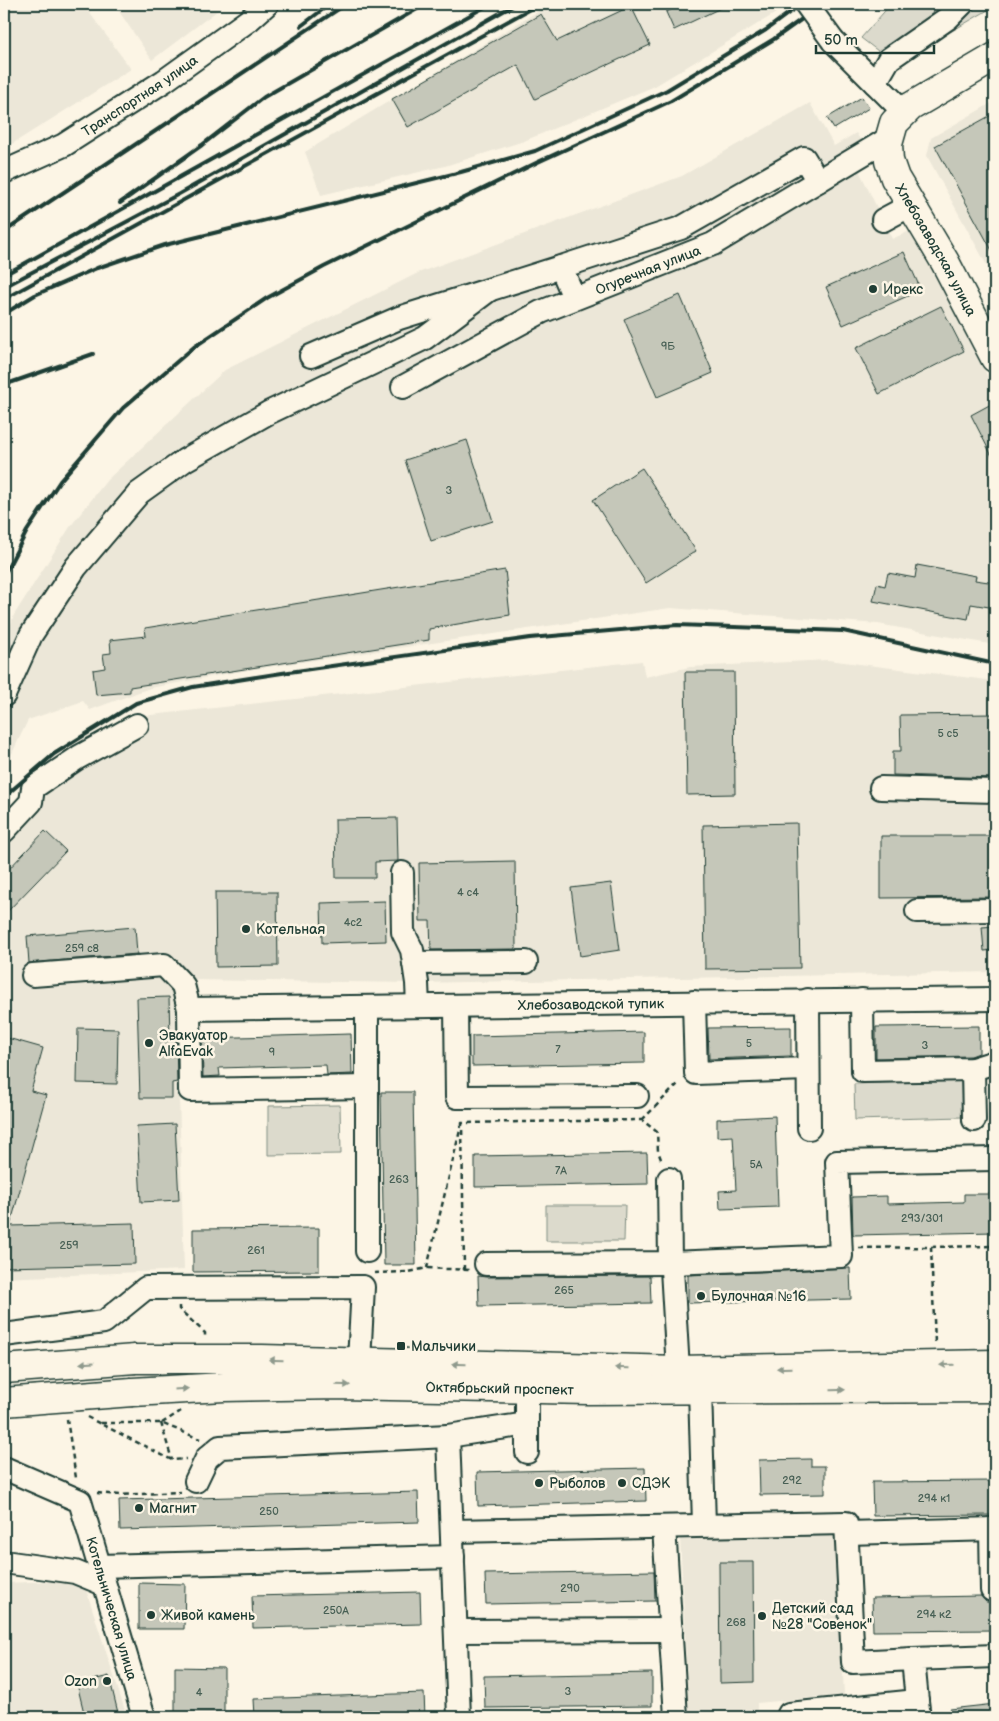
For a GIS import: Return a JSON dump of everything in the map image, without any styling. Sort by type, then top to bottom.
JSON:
[{"type":"main road","points":[[888,139],[894,123],[910,107],[995,57]]},
{"type":"main road","name":"Хлебозаводская улица","points":[[888,139],[889,161],[895,178],[945,262],[994,352]]},
{"type":"main road","name":"Октябрьский проспект","points":[[4,1369],[135,1359],[359,1361],[678,1370],[995,1364]]},
{"type":"main road","name":"Октябрьский проспект","points":[[4,1402],[224,1387],[340,1385],[526,1389],[995,1388]]},
{"type":"street","name":"Транспортная улица","points":[[4,172],[64,145],[164,80],[249,20],[266,4]]},
{"type":"street","points":[[806,4],[833,41],[905,113]]},
{"type":"street","points":[[876,83],[889,60],[948,18],[962,4]]},
{"type":"street","name":"Огуречная улица","points":[[403,388],[541,312],[713,244],[888,139]]},
{"type":"street","points":[[311,356],[400,318],[681,228],[804,158],[818,181]]},
{"type":"street","points":[[883,220],[911,205]]},
{"type":"street","points":[[561,268],[574,298]]},
{"type":"street","points":[[4,695],[31,635],[76,568],[139,494],[185,460],[268,413],[425,338],[489,290]]},
{"type":"street","points":[[4,831],[31,802],[32,788],[79,757],[137,725]]},
{"type":"street","points":[[881,788],[995,791]]},
{"type":"street","points":[[402,873],[404,932],[412,950],[418,1006]]},
{"type":"street","points":[[917,911],[995,910]]},
{"type":"street","points":[[414,964],[526,962]]},
{"type":"street","points":[[33,975],[164,965],[183,985],[189,1009],[190,1090],[367,1087]]},
{"type":"street","name":"Хлебозаводской тупик","points":[[189,1009],[995,999]]},
{"type":"street","points":[[808,1000],[809,1128]]},
{"type":"street","points":[[862,1000],[864,1071],[973,1069],[995,1062]]},
{"type":"street","points":[[694,1002],[696,1074],[808,1069]]},
{"type":"street","points":[[456,1006],[457,1097],[638,1096]]},
{"type":"street","points":[[367,1007],[367,1251]]},
{"type":"street","points":[[973,1069],[974,1120]]},
{"type":"street","points":[[486,1264],[670,1263],[841,1256],[837,1162],[995,1159]]},
{"type":"street","points":[[669,1179],[670,1263],[673,1278],[678,1370]]},
{"type":"street","points":[[4,1335],[104,1322],[146,1288],[363,1287],[359,1361]]},
{"type":"street","points":[[526,1389],[527,1452]]},
{"type":"street","points":[[700,1389],[704,1525]]},
{"type":"street","points":[[196,1481],[214,1452],[448,1436],[527,1424]]},
{"type":"street","points":[[448,1436],[459,1717]]},
{"type":"street","points":[[4,1468],[79,1496]]},
{"type":"street","name":"Котельническая улица","points":[[79,1496],[144,1717]]},
{"type":"street","points":[[452,1531],[846,1523],[853,1662],[995,1656]]},
{"type":"street","points":[[664,1527],[676,1717]]},
{"type":"street","points":[[847,1533],[993,1529],[992,1590]]},
{"type":"street","points":[[4,1562],[102,1575],[453,1557]]},
{"type":"street","points":[[456,1631],[670,1630]]},
{"type":"street","points":[[789,1714],[918,1709],[913,1659]]},
{"type":"path","points":[[642,1120],[696,1067]]},
{"type":"path","points":[[462,1123],[642,1120],[657,1132],[658,1151],[669,1179]]},
{"type":"path","points":[[427,1268],[462,1123]]},
{"type":"path","points":[[462,1123],[464,1270]]},
{"type":"path","points":[[856,1248],[995,1246]]},
{"type":"path","points":[[931,1247],[935,1349]]},
{"type":"path","points":[[179,1309],[205,1333],[206,1345]]},
{"type":"path","points":[[161,1423],[187,1408]]},
{"type":"path","points":[[66,1415],[79,1496],[191,1492],[196,1481]]},
{"type":"path","points":[[83,1415],[172,1460],[214,1452]]},
{"type":"path","points":[[100,1423],[161,1423],[214,1452]]},
{"type":"path","points":[[161,1423],[172,1460]]},
{"type":"shaded area","points":[[4,4],[83,4],[131,69],[4,149]]},
{"type":"shaded area","points":[[114,4],[226,4],[152,60]]},
{"type":"shaded area","points":[[550,4],[767,4],[776,13],[655,86],[524,141],[445,166],[321,195],[305,152]]},
{"type":"shaded area","points":[[891,4],[995,4],[995,6],[895,64],[861,38]]},
{"type":"shaded area","points":[[995,101],[995,280],[927,156],[931,138]]},
{"type":"shaded area","points":[[810,103],[834,146],[856,133],[863,144],[713,229],[537,302],[396,377],[409,397],[536,324],[723,251],[857,166],[892,239],[912,230],[995,391],[995,645],[878,624],[670,608],[248,670],[150,688],[90,710],[83,701],[28,720],[4,770],[4,641],[14,615],[70,527],[107,480],[225,370],[418,273],[682,176]]},
{"type":"shaded area","points":[[828,660],[995,681],[995,972],[417,983],[191,980],[176,990],[184,1270],[4,1278],[4,816],[142,716],[642,661],[645,677],[690,667]]},
{"type":"shaded area","points":[[961,1080],[962,1117],[855,1120],[854,1084]]},
{"type":"shaded area","points":[[340,1105],[341,1154],[268,1155],[268,1106]]},
{"type":"shaded area","points":[[546,1205],[625,1205],[624,1241],[546,1241]]},
{"type":"shaded area","name":"Детский сад №28 \"Совенок\"","points":[[836,1533],[844,1695],[757,1703],[757,1717],[689,1717],[680,1537]]},
{"type":"shaded area","points":[[83,1580],[127,1717],[4,1717],[4,1583]]},
{"type":"building","points":[[684,4],[729,4],[674,30],[666,12]]},
{"type":"building","points":[[631,6],[650,45],[535,99],[518,65],[408,127],[392,99],[541,14],[557,41]]},
{"type":"building","points":[[862,97],[869,108],[834,129],[827,118]]},
{"type":"building","points":[[995,113],[995,256],[935,146]]},
{"type":"building","name":"Ирекс","points":[[904,252],[921,290],[843,325],[826,287]]},
{"type":"building","points":[[680,295],[713,373],[657,397],[624,319]]},
{"type":"building","points":[[941,306],[964,351],[879,394],[856,348]]},
{"type":"building","points":[[995,402],[995,462],[971,415]]},
{"type":"building","points":[[467,440],[493,521],[431,541],[405,460]]},
{"type":"building","points":[[642,468],[696,551],[646,583],[593,500]]},
{"type":"building","points":[[917,565],[976,576],[975,580],[995,583],[995,608],[971,604],[968,619],[873,601],[877,584],[885,586],[888,573],[915,578]]},
{"type":"building","points":[[505,570],[510,615],[429,629],[429,640],[130,687],[130,692],[96,695],[93,670],[105,668],[103,654],[111,653],[110,640],[146,636],[145,628]]},
{"type":"building","points":[[685,672],[734,672],[735,794],[687,795]]},
{"type":"building","points":[[995,714],[995,778],[893,775],[893,751],[901,751],[900,715]]},
{"type":"building","points":[[397,818],[398,861],[375,862],[375,878],[336,878],[335,819]]},
{"type":"building","points":[[797,823],[800,968],[705,969],[703,825]]},
{"type":"building","points":[[45,831],[66,851],[4,915],[4,874]]},
{"type":"building","points":[[881,836],[995,836],[995,897],[881,898]]},
{"type":"building","points":[[515,861],[516,949],[431,950],[430,921],[420,921],[419,863]]},
{"type":"building","points":[[611,883],[620,950],[580,956],[571,888]]},
{"type":"building","name":"Котельная","points":[[215,892],[277,892],[278,966],[216,967]]},
{"type":"building","points":[[385,901],[386,941],[322,943],[321,903]]},
{"type":"building","points":[[995,926],[995,950],[984,951],[982,927]]},
{"type":"building","points":[[135,927],[137,954],[29,963],[27,936]]},
{"type":"building","points":[[169,997],[170,1038],[176,1038],[177,1082],[172,1083],[172,1098],[140,1098],[137,998]]},
{"type":"building","points":[[979,1026],[979,1053],[971,1056],[876,1058],[876,1027]]},
{"type":"building","points":[[791,1027],[791,1056],[709,1059],[708,1028]]},
{"type":"building","points":[[78,1028],[118,1029],[117,1084],[77,1083]]},
{"type":"building","points":[[644,1032],[644,1063],[472,1066],[472,1036]]},
{"type":"building","points":[[351,1034],[352,1074],[327,1075],[326,1065],[219,1068],[220,1076],[203,1077],[202,1038]]},
{"type":"building","points":[[4,1037],[43,1048],[31,1091],[46,1095],[10,1226],[134,1223],[135,1264],[4,1267]]},
{"type":"building","points":[[381,1092],[413,1092],[416,1265],[384,1265]]},
{"type":"building","points":[[775,1116],[778,1207],[720,1209],[719,1191],[736,1190],[733,1136],[717,1137],[717,1119]]},
{"type":"building","points":[[175,1124],[179,1200],[141,1202],[137,1126]]},
{"type":"building","points":[[647,1153],[648,1184],[475,1187],[475,1156]]},
{"type":"building","points":[[964,1194],[995,1194],[995,1232],[853,1235],[852,1197],[887,1196],[887,1204],[964,1202]]},
{"type":"building","points":[[319,1228],[319,1271],[193,1272],[193,1229]]},
{"type":"building","points":[[850,1268],[851,1299],[688,1303],[688,1275]]},
{"type":"building","points":[[478,1276],[650,1276],[651,1303],[479,1306]]},
{"type":"building","points":[[811,1459],[811,1466],[825,1466],[825,1494],[760,1495],[759,1460]]},
{"type":"building","points":[[645,1468],[646,1501],[478,1506],[477,1472]]},
{"type":"building","points":[[995,1481],[995,1515],[873,1516],[872,1482]]},
{"type":"building","points":[[418,1492],[419,1522],[120,1530],[119,1500]]},
{"type":"building","points":[[719,1562],[753,1562],[754,1682],[720,1683]]},
{"type":"building","points":[[654,1571],[655,1601],[486,1604],[485,1574]]},
{"type":"building","points":[[139,1583],[185,1584],[184,1629],[139,1629]]},
{"type":"building","points":[[420,1592],[421,1624],[253,1628],[252,1596]]},
{"type":"building","points":[[981,1596],[986,1602],[995,1602],[995,1630],[873,1631],[872,1598]]},
{"type":"building","points":[[175,1667],[224,1668],[224,1717],[175,1717]]},
{"type":"building","points":[[652,1673],[652,1706],[485,1708],[484,1676]]},
{"type":"building","points":[[109,1676],[119,1717],[85,1717],[77,1684]]},
{"type":"building","points":[[424,1693],[425,1717],[255,1717],[254,1699]]},
{"type":"building","points":[[995,1704],[995,1717],[950,1717],[950,1709]]},
{"type":"railway","points":[[301,26],[330,4]]},
{"type":"railway","points":[[4,232],[346,4]]},
{"type":"railway","points":[[120,203],[202,145],[264,97],[426,4]]},
{"type":"railway","points":[[4,275],[490,4]]},
{"type":"railway","points":[[4,287],[179,194],[516,4]]},
{"type":"railway","points":[[4,299],[539,4]]},
{"type":"railway","points":[[4,314],[35,295],[97,268],[165,245],[461,172],[535,151],[667,90],[766,30],[801,4]]},
{"type":"railway","points":[[4,575],[27,531],[60,481],[123,408],[194,347],[267,298],[324,267],[538,162],[671,101],[774,39],[823,4]]},
{"type":"railway","points":[[4,385],[93,354]]},
{"type":"railway","points":[[4,797],[54,754],[136,703],[193,687],[530,638],[677,625],[843,631],[995,664]]},
{"type":"place","name":"Ирекс","points":[[873,289]]},
{"type":"place","name":"Котельная","points":[[246,929]]},
{"type":"place","name":"Эвакуатор AlfaEvak","points":[[149,1043]]},
{"type":"place","name":"Булочная №16","points":[[701,1296]]},
{"type":"place","name":"Мальчики","points":[[401,1346]]},
{"type":"place","name":"Рыболов","points":[[539,1483]]},
{"type":"place","name":"СДЭК","points":[[622,1483]]},
{"type":"place","name":"Магнит","points":[[139,1508]]},
{"type":"place","name":"Живой камень","points":[[151,1615]]},
{"type":"place","name":"Детский сад №28 \"Совенок\"","points":[[762,1616]]},
{"type":"place","name":"Ozon","points":[[107,1681]]}]
